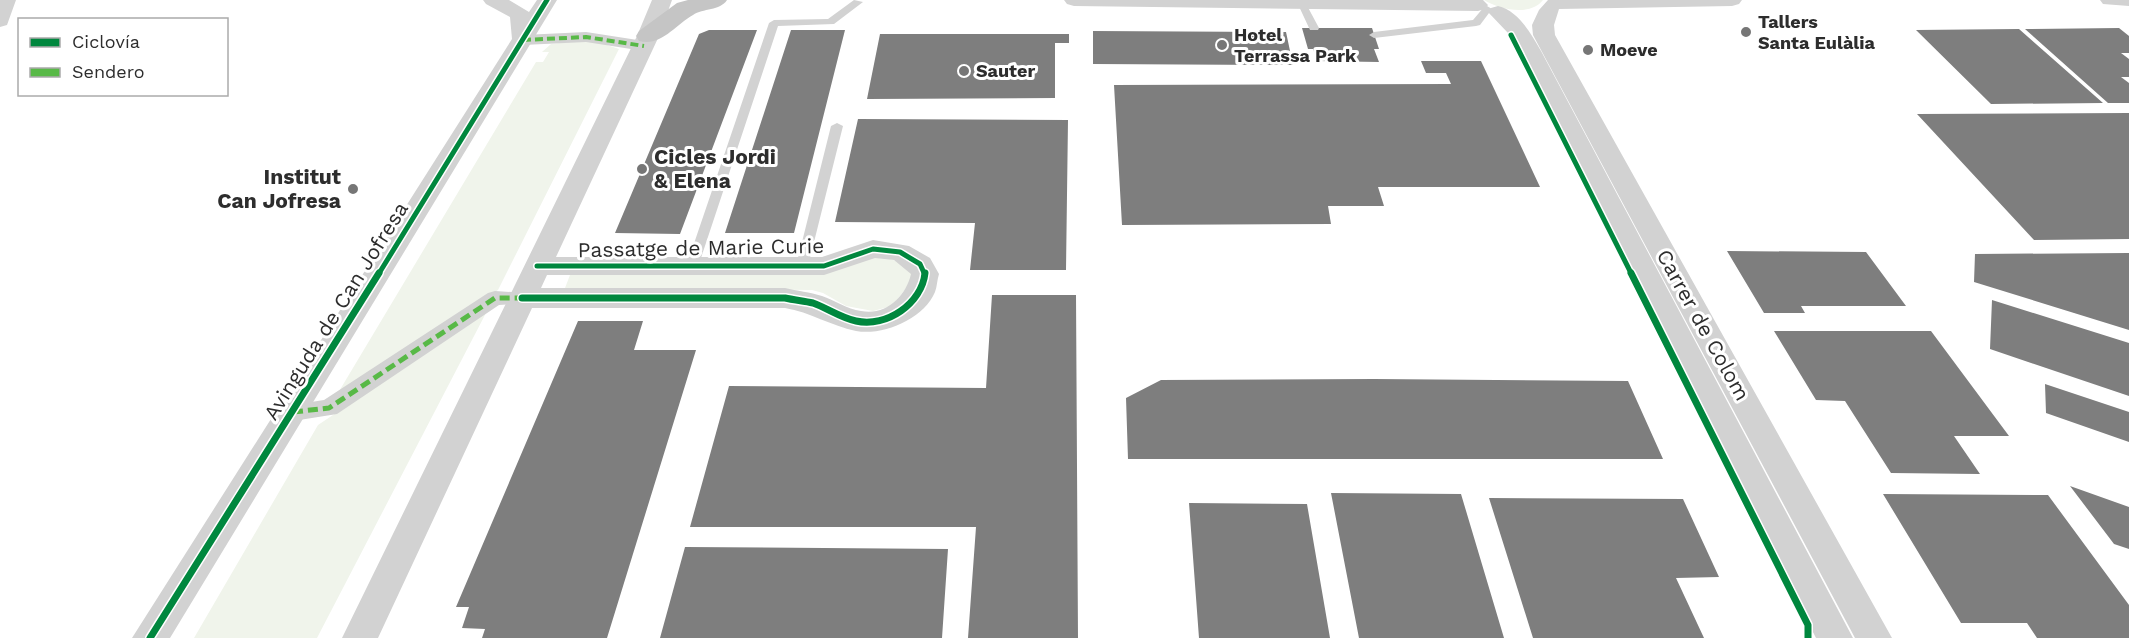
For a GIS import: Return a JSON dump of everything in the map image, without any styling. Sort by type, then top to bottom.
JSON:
[{"type":"main road","points":[[646,41],[686,8],[715,0]]},
{"type":"street","points":[[0,21],[6,0]]},
{"type":"street","points":[[493,0],[520,14],[523,40],[586,37],[646,41]]},
{"type":"street","name":"Avinguda de Can Jofresa","points":[[150,638],[293,412],[543,7],[517,0]]},
{"type":"street","points":[[360,638],[646,41],[662,0]]},
{"type":"street","points":[[1074,0],[1300,1],[1484,7],[1521,16],[1554,4],[1732,0]]},
{"type":"street","points":[[2110,0],[2129,1]]},
{"type":"street","name":"Carrer de Colom","points":[[1554,4],[1542,31],[1874,638]]},
{"type":"street","name":"Carrer de Colom","points":[[1484,7],[1517,29],[1530,51],[1835,638]]},
{"type":"street","name":"Passatge de Marie Curie","points":[[522,298],[785,298],[812,303],[856,321],[868,322],[892,316],[909,306],[921,292],[925,274],[920,264],[909,257],[891,250],[873,249],[824,266],[537,266]]},
{"type":"street","name":"Avinguda de Can Jofresa","points":[[293,412],[328,408],[495,298],[522,298]]},
{"type":"lane","points":[[1300,1],[1314,28]]},
{"type":"lane","points":[[692,267],[774,23],[830,22],[858,2]]},
{"type":"lane","points":[[1374,35],[1476,23],[1484,7]]},
{"type":"lane","points":[[802,266],[837,126]]},
{"type":"shaded area","points":[[1484,0],[1543,0],[1530,8],[1514,10]]},
{"type":"shaded area","points":[[578,41],[601,43],[619,49],[498,290],[335,398],[536,62],[543,62],[549,52],[542,52],[551,44]]},
{"type":"shaded area","points":[[867,257],[895,260],[906,266],[914,278],[892,306],[873,311],[846,306],[823,293],[812,290],[565,288],[570,275],[820,275]]},
{"type":"shaded area","points":[[486,313],[317,638],[194,638],[318,425]]},
{"type":"building","points":[[1302,28],[1372,28],[1379,49],[1374,49],[1379,62],[1317,61],[1313,49],[1308,49]]},
{"type":"building","points":[[2119,28],[2129,36],[2129,53],[2121,53],[2129,59],[2129,77],[2121,77],[2129,83],[2129,103],[2108,103],[2025,29]]},
{"type":"building","points":[[2019,29],[2103,103],[1991,104],[1916,30]]},
{"type":"building","points":[[709,30],[757,30],[680,234],[615,233],[699,34]]},
{"type":"building","points":[[791,30],[845,30],[794,233],[725,233]]},
{"type":"building","points":[[1093,31],[1286,32],[1293,65],[1093,64]]},
{"type":"building","name":"Sauter","points":[[880,34],[1069,34],[1069,43],[1055,43],[1055,98],[867,99]]},
{"type":"building","points":[[1421,61],[1481,61],[1540,187],[1378,187],[1384,206],[1328,206],[1331,224],[1122,225],[1114,85],[1451,84],[1446,73],[1426,73]]},
{"type":"building","points":[[2129,113],[2129,239],[2034,240],[1917,114]]},
{"type":"building","points":[[858,119],[1068,120],[1066,270],[970,270],[975,223],[835,222]]},
{"type":"building","points":[[1727,251],[1866,252],[1906,306],[1801,306],[1805,313],[1764,313]]},
{"type":"building","points":[[2129,253],[2129,330],[1974,282],[1975,254]]},
{"type":"building","points":[[992,295],[1076,295],[1078,638],[968,638],[976,527],[690,527],[729,386],[986,388]]},
{"type":"building","points":[[1992,300],[2129,343],[2129,396],[1990,349]]},
{"type":"building","points":[[578,321],[643,321],[634,350],[696,350],[607,638],[482,638],[485,629],[462,628],[469,607],[456,607]]},
{"type":"building","points":[[1774,331],[1931,331],[2009,436],[1954,436],[1980,474],[1891,473],[1845,401],[1816,400]]},
{"type":"building","points":[[1161,380],[1628,381],[1663,459],[1128,459],[1126,398]]},
{"type":"building","points":[[2045,384],[2129,412],[2129,442],[2046,413]]},
{"type":"building","points":[[2070,486],[2129,507],[2129,549],[2114,544]]},
{"type":"building","points":[[1331,493],[1461,494],[1504,638],[1359,638]]},
{"type":"building","points":[[1883,494],[2048,495],[2129,605],[2129,638],[2037,638],[2027,623],[1961,623]]},
{"type":"building","points":[[1489,498],[1683,499],[1719,577],[1676,578],[1704,638],[1533,638]]},
{"type":"building","points":[[1189,503],[1307,504],[1330,638],[1199,638]]},
{"type":"building","points":[[685,547],[948,549],[942,638],[660,638]]},
{"type":"marked path","points":[[523,40],[586,37],[644,46]]},
{"type":"marked path","points":[[293,412],[329,408],[495,298],[522,298]]},
{"type":"cycle path","points":[[150,638],[293,412],[547,0]]},
{"type":"cycle path","points":[[1511,35],[1808,625],[1808,638]]},
{"type":"cycle path","points":[[522,298],[785,298],[812,303],[856,321],[868,322],[892,316],[909,306],[921,292],[925,274],[920,264],[900,252],[873,249],[824,266],[537,266]]},
{"type":"place","name":"Tallers Santa Eulàlia","points":[[1746,32]]},
{"type":"place","name":"Hotel Terrassa Park","points":[[1222,45]]},
{"type":"place","name":"Moeve","points":[[1588,50]]},
{"type":"place","name":"Sauter","points":[[964,71]]},
{"type":"place","name":"Cicles Jordi & Elena","points":[[642,169]]},
{"type":"place","name":"Institut Can Jofresa","points":[[353,189]]}]
